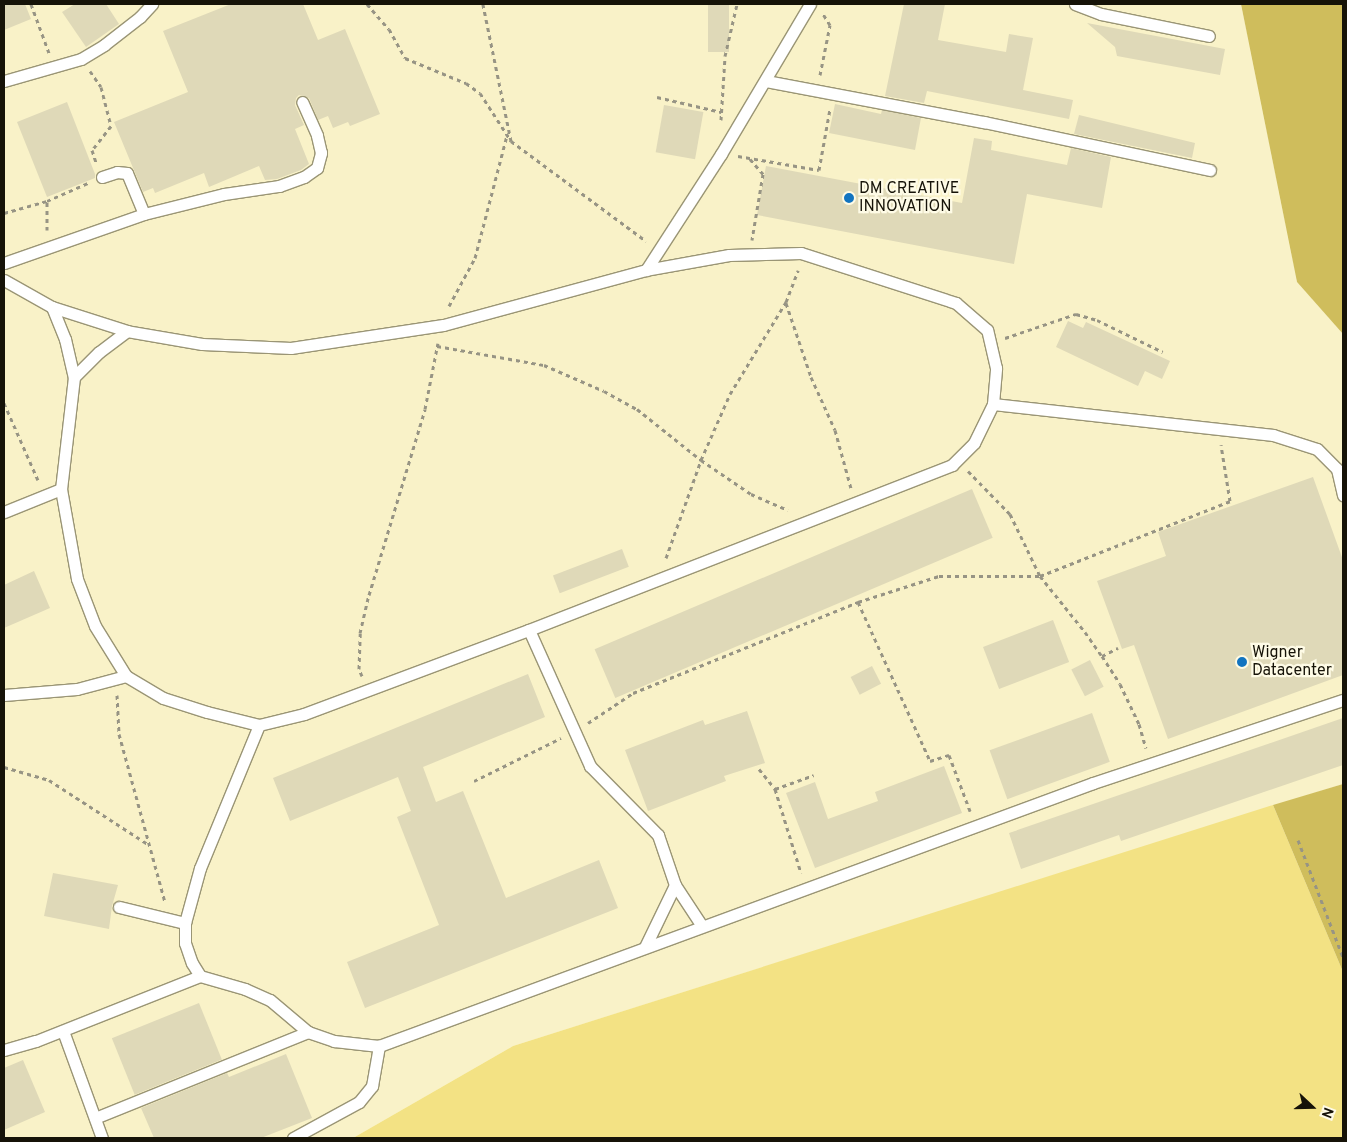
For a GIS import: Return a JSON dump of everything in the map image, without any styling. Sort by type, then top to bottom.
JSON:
[{"type":"lane","points":[[4,81],[81,59],[104,45],[140,17],[152,4]]},
{"type":"lane","points":[[646,270],[766,81],[810,4]]},
{"type":"lane","points":[[1076,4],[1101,14],[1209,36]]},
{"type":"lane","points":[[766,81],[984,122],[1210,170]]},
{"type":"lane","points":[[4,263],[64,244],[144,214],[224,194],[279,186],[304,177],[317,168],[321,153],[302,102]]},
{"type":"lane","points":[[102,177],[117,172],[127,173],[144,214]]},
{"type":"lane","points":[[4,280],[52,307],[127,331],[202,344],[291,348],[443,326],[646,270],[729,255],[801,253],[956,303],[987,330],[996,368],[993,404],[974,443],[952,465],[529,630],[304,714],[259,725],[207,712],[163,698],[126,676],[96,626],[76,579],[61,490],[74,377],[65,339],[52,307]]},
{"type":"lane","points":[[74,377],[99,352],[127,331]]},
{"type":"lane","points":[[993,404],[1273,435],[1317,449],[1337,469],[1343,495]]},
{"type":"lane","points":[[4,512],[61,490]]},
{"type":"lane","points":[[529,630],[590,766],[658,835],[674,885],[702,926]]},
{"type":"lane","points":[[4,695],[77,689],[126,676]]},
{"type":"lane","points":[[4,1050],[63,1031],[200,976],[258,993],[270,1000],[308,1032],[334,1041],[379,1046],[976,826],[1150,764],[1343,700]]},
{"type":"lane","points":[[200,976],[192,963],[184,943],[185,923],[200,868],[259,725]]},
{"type":"lane","points":[[645,947],[674,885]]},
{"type":"lane","points":[[119,907],[185,923]]},
{"type":"lane","points":[[63,1031],[102,1138]]},
{"type":"lane","points":[[94,1118],[308,1032]]},
{"type":"lane","points":[[293,1138],[360,1102],[372,1086],[379,1046]]},
{"type":"path","points":[[31,4],[54,66]]},
{"type":"path","points":[[367,4],[389,29],[406,58],[466,83],[480,92],[511,142],[659,250]]},
{"type":"path","points":[[483,4],[511,142]]},
{"type":"path","points":[[817,90],[830,25],[821,11]]},
{"type":"path","points":[[4,213],[47,201],[102,177],[92,150],[111,126],[100,87],[81,59]]},
{"type":"path","points":[[657,97],[721,112]]},
{"type":"path","points":[[368,689],[359,669],[360,633],[382,546],[425,409],[437,346],[448,309],[476,258],[507,135]]},
{"type":"path","points":[[749,158],[762,174],[749,254]]},
{"type":"path","points":[[47,201],[47,248]]},
{"type":"path","points":[[658,580],[701,460],[730,394],[786,302],[797,276],[801,253]]},
{"type":"path","points":[[786,302],[811,376],[835,430],[855,503]]},
{"type":"path","points":[[990,342],[1035,329],[1076,314],[1098,320],[1163,352]]},
{"type":"path","points":[[437,346],[544,365],[637,408],[701,460],[751,494],[789,511],[806,522]]},
{"type":"path","points":[[4,403],[45,496]]},
{"type":"path","points":[[474,780],[574,732],[633,693],[858,602],[939,576],[1040,576],[1230,501],[1219,429]]},
{"type":"path","points":[[957,460],[1010,514],[1040,576],[1086,632],[1120,684],[1139,724],[1150,764]]},
{"type":"path","points":[[858,602],[930,761],[949,755],[976,826]]},
{"type":"path","points":[[1102,656],[1118,648]]},
{"type":"path","points":[[116,696],[119,734],[170,919]]},
{"type":"path","points":[[4,767],[49,780],[150,846]]},
{"type":"path","points":[[759,769],[775,789],[806,888]]},
{"type":"path","points":[[775,789],[814,775]]},
{"type":"path","points":[[1298,840],[1343,957]]},
{"type":"shaded area","points":[[4,4],[1241,4],[1297,282],[1343,334],[1343,784],[513,1046],[353,1138],[4,1138]]},
{"type":"shaded area","points":[[1241,4],[1343,4],[1343,334],[1297,282]]},
{"type":"shaded area","points":[[1343,784],[1343,972],[1273,805]]},
{"type":"shaded area","points":[[1273,805],[1343,972],[1343,1138],[353,1138],[513,1046]]},
{"type":"building","points":[[4,4],[25,4],[31,19],[4,30]]},
{"type":"building","points":[[75,4],[106,4],[119,24],[86,47],[62,12]]},
{"type":"building","points":[[231,4],[303,4],[318,40],[345,29],[380,114],[350,126],[348,122],[333,128],[328,116],[318,120],[309,98],[299,95],[296,98],[295,105],[304,125],[295,129],[309,164],[301,170],[277,179],[265,180],[259,166],[209,187],[204,173],[155,193],[153,188],[143,192],[114,122],[188,92],[163,31]]},
{"type":"building","points":[[708,4],[729,4],[729,52],[708,52]]},
{"type":"building","points":[[904,4],[945,4],[938,40],[1006,52],[1009,34],[1033,38],[1023,90],[1073,100],[1069,119],[927,91],[924,103],[885,96]]},
{"type":"building","points":[[1087,23],[1225,49],[1220,75],[1117,56],[1115,47]]},
{"type":"building","points":[[67,102],[95,178],[47,197],[17,122]]},
{"type":"building","points":[[835,104],[881,114],[882,110],[921,118],[915,150],[829,133]]},
{"type":"building","points":[[664,105],[703,112],[695,159],[656,152]]},
{"type":"building","points":[[1079,115],[1195,143],[1192,158],[1074,134]]},
{"type":"building","name":"DM CREATIVE INNOVATION","points":[[974,138],[992,141],[991,150],[1067,165],[1071,148],[1111,157],[1102,208],[1027,194],[1014,264],[757,215],[766,166],[962,203]]},
{"type":"building","points":[[1068,321],[1083,328],[1086,322],[1170,361],[1162,379],[1145,371],[1138,386],[1056,347]]},
{"type":"building","points":[[1313,477],[1343,560],[1343,675],[1168,739],[1134,645],[1122,649],[1097,581],[1166,556],[1158,532]]},
{"type":"building","points":[[972,489],[993,538],[615,698],[595,649]]},
{"type":"building","points":[[622,549],[629,567],[560,593],[553,576]]},
{"type":"building","points":[[34,571],[50,608],[4,628],[4,585]]},
{"type":"building","points":[[1053,620],[1069,662],[999,689],[983,647]]},
{"type":"building","points":[[1090,660],[1104,687],[1085,696],[1071,670]]},
{"type":"building","points":[[872,666],[881,684],[860,695],[851,677]]},
{"type":"building","points":[[528,674],[545,717],[423,767],[436,802],[463,791],[506,898],[599,860],[618,908],[365,1008],[347,962],[439,925],[397,817],[411,811],[398,777],[290,821],[273,778]]},
{"type":"building","points":[[747,711],[765,763],[724,776],[726,781],[648,811],[625,750],[703,720],[705,725]]},
{"type":"building","points":[[1092,713],[1110,762],[1007,799],[990,750]]},
{"type":"building","points":[[1343,718],[1343,765],[1121,841],[1119,835],[1021,869],[1009,833]]},
{"type":"building","points":[[944,766],[962,813],[815,868],[786,793],[815,782],[828,819],[878,801],[875,792]]},
{"type":"building","points":[[53,873],[118,885],[112,906],[109,929],[44,916]]},
{"type":"building","points":[[199,1003],[222,1060],[135,1095],[112,1038]]},
{"type":"building","points":[[286,1054],[312,1118],[261,1138],[154,1138],[141,1108],[227,1073],[229,1077]]},
{"type":"building","points":[[23,1060],[45,1112],[4,1130],[4,1068]]},
{"type":"place","name":"DM CREATIVE INNOVATION","points":[[849,198]]},
{"type":"place","name":"Wigner Datacenter","points":[[1242,662]]}]
